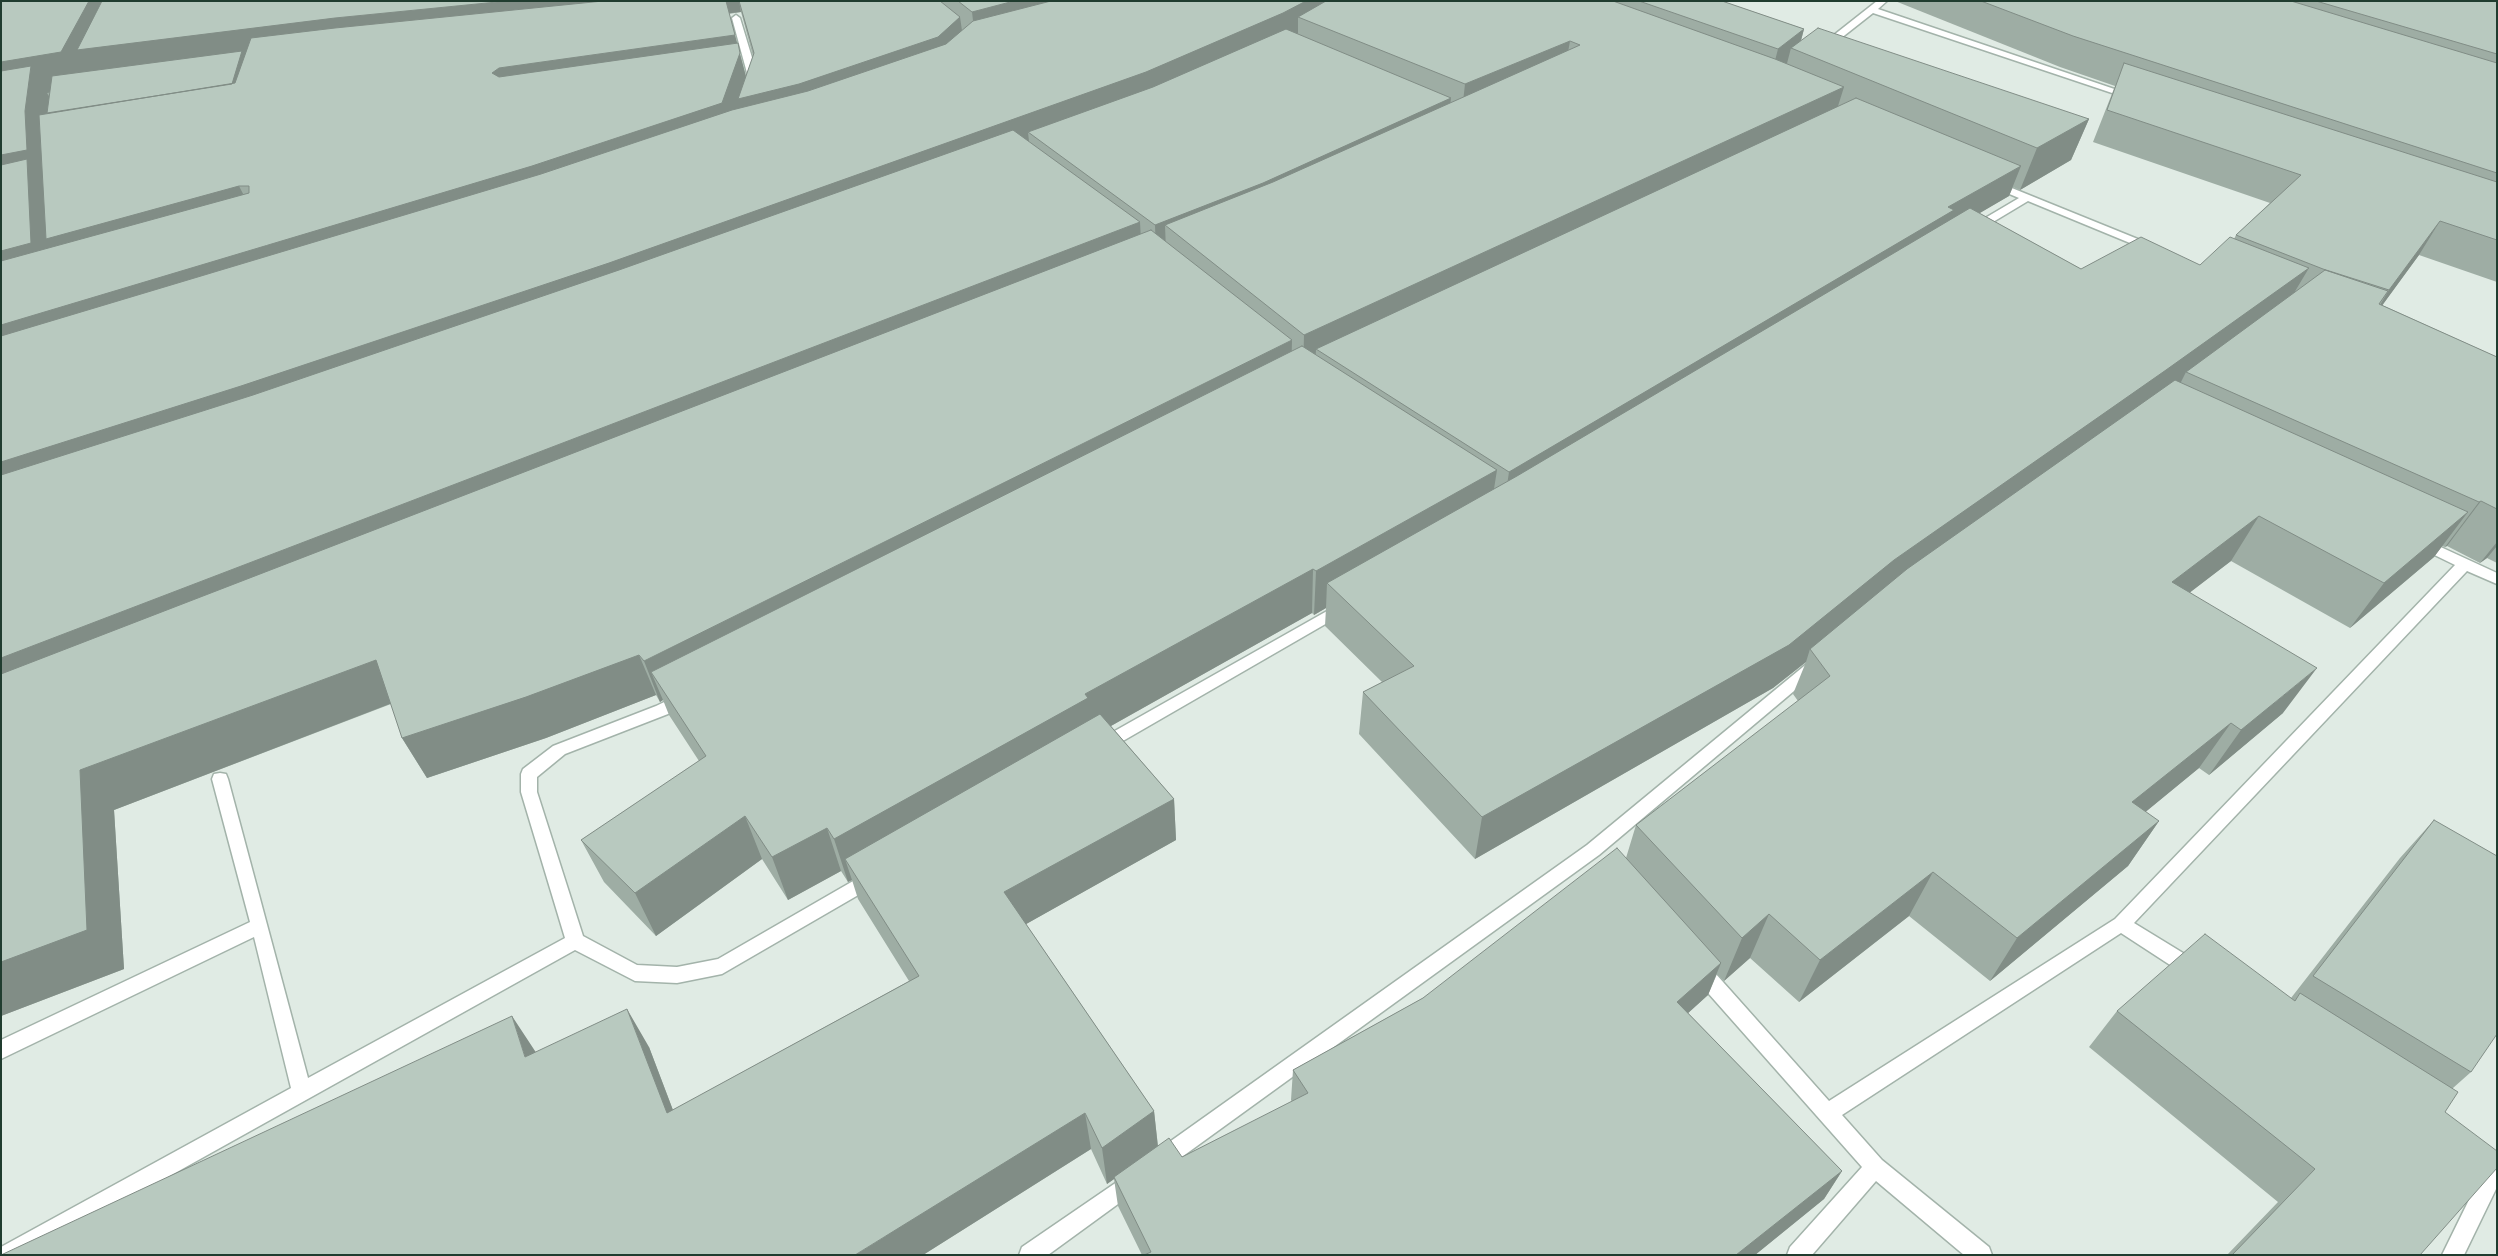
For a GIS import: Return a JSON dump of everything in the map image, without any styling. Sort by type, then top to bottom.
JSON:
[{"type":"street","points":[[1816,53],[1883,1]]},
{"type":"street","points":[[1871,10],[2146,101]]},
{"type":"street","points":[[736,18],[747,74],[756,88],[753,97]]},
{"type":"street","points":[[1981,179],[2162,252]]},
{"type":"street","points":[[1958,239],[2026,198]]},
{"type":"street","points":[[2402,534],[2497,580]]},
{"type":"street","points":[[1828,1113],[2121,924],[2465,564]]},
{"type":"street","points":[[1092,752],[1358,598]]},
{"type":"street","points":[[1030,1255],[1593,850],[1829,654]]},
{"type":"street","points":[[697,692],[662,710],[559,750],[529,774],[529,792],[575,941],[635,973],[677,975],[722,966],[885,871]]},
{"type":"street","points":[[220,779],[302,1092]]},
{"type":"street","points":[[1593,850],[1606,864]]},
{"type":"street","points":[[2121,924],[2205,977]]},
{"type":"street","points":[[1,1050],[260,926]]},
{"type":"street","points":[[7,1255],[575,941]]},
{"type":"street","points":[[1689,958],[1876,1167],[1981,1255]]},
{"type":"street","points":[[2453,1255],[2497,1164],[2480,1152]]},
{"type":"street","points":[[1798,1255],[1876,1167]]},
{"type":"building","points":[[1,1],[89,1],[61,52],[1,62]]},
{"type":"building","points":[[102,1],[507,1],[335,18],[77,50]]},
{"type":"building","points":[[603,1],[726,1],[735,35],[499,68],[492,73],[499,77],[738,43],[740,53],[722,103],[532,166],[1,325],[1,261],[249,193],[249,186],[239,186],[46,239],[39,115],[235,83],[251,38]]},
{"type":"building","points":[[739,1],[940,1],[960,17],[938,37],[799,84],[738,99],[754,53]]},
{"type":"building","points":[[958,1],[1014,1],[972,12]]},
{"type":"building","points":[[1051,1],[1306,1],[1283,13],[1146,72],[609,263],[241,386],[1,462],[1,336],[541,174],[732,110],[808,91],[946,44],[973,21]]},
{"type":"building","points":[[1326,1],[1613,1],[1775,59],[1844,87],[1304,335],[1165,225],[1273,182],[1580,45],[1570,41],[1465,84],[1298,17]]},
{"type":"building","points":[[1639,1],[1722,1],[1804,29],[1778,49]]},
{"type":"building","points":[[1981,1],[2291,1],[2497,63],[2497,173],[2073,36]]},
{"type":"building","points":[[2316,1],[2497,1],[2497,54]]},
{"type":"building","points":[[1818,28],[2089,119],[2037,148],[1791,48]]},
{"type":"building","points":[[1286,29],[1451,98],[1263,183],[1155,225],[1028,132],[1153,87]]},
{"type":"building","points":[[242,51],[232,84],[47,113],[52,76]]},
{"type":"building","points":[[2124,63],[2497,182],[2497,240],[2440,221],[2389,290],[2323,269],[2236,235],[2301,175],[2107,110]]},
{"type":"building","points":[[31,66],[25,111],[27,150],[1,155],[1,71]]},
{"type":"building","points":[[1856,98],[2021,166],[1948,207],[1954,210],[1509,472],[1316,349]]},
{"type":"building","points":[[1013,130],[1140,222],[1,658],[1,475],[253,395],[619,270]]},
{"type":"building","points":[[27,159],[31,243],[1,251],[1,165]]},
{"type":"building","points":[[1970,208],[2081,269],[2141,237],[2200,265],[2230,237],[2309,268],[1894,560],[1789,645],[1482,817],[1363,692],[1414,666],[1327,583],[1517,476]]},
{"type":"building","points":[[1151,230],[1292,340],[644,661],[639,655],[526,697],[402,738],[376,660],[80,770],[87,930],[1,962],[1,674]]},
{"type":"building","points":[[2325,270],[2388,291],[2379,304],[2497,357],[2497,509],[2186,372]]},
{"type":"building","points":[[1302,346],[1497,470],[1316,571],[1313,569],[1085,694],[1088,698],[834,839],[827,828],[772,857],[745,816],[635,893],[581,840],[706,756],[651,672]]},
{"type":"building","points":[[2175,380],[2468,512],[2384,583],[2259,516],[2172,582],[2317,668],[2241,730],[2231,723],[2132,802],[2159,821],[2017,938],[1933,872],[1820,960],[1769,914],[1742,938],[1636,825],[1830,676],[1810,649],[1907,569]]},
{"type":"building","points":[[1100,714],[1174,799],[1004,892],[1154,1111],[1102,1148],[1085,1113],[855,1255],[1,1255],[512,1016],[525,1057],[627,1009],[667,1113],[919,976],[845,859]]},
{"type":"building","points":[[2434,820],[2497,856],[2497,1034],[2471,1072],[2313,976]]},
{"type":"building","points":[[1617,848],[1721,963],[1677,1002],[1842,1171],[1736,1255],[1144,1255],[1151,1252],[1114,1177],[1169,1138],[1182,1157],[1308,1093],[1293,1070],[1423,998]]},
{"type":"building","points":[[2205,934],[2295,1001],[2300,993],[2458,1092],[2445,1112],[2497,1151],[2497,1168],[2420,1255],[2232,1255],[2315,1169],[2117,1011]]}]
